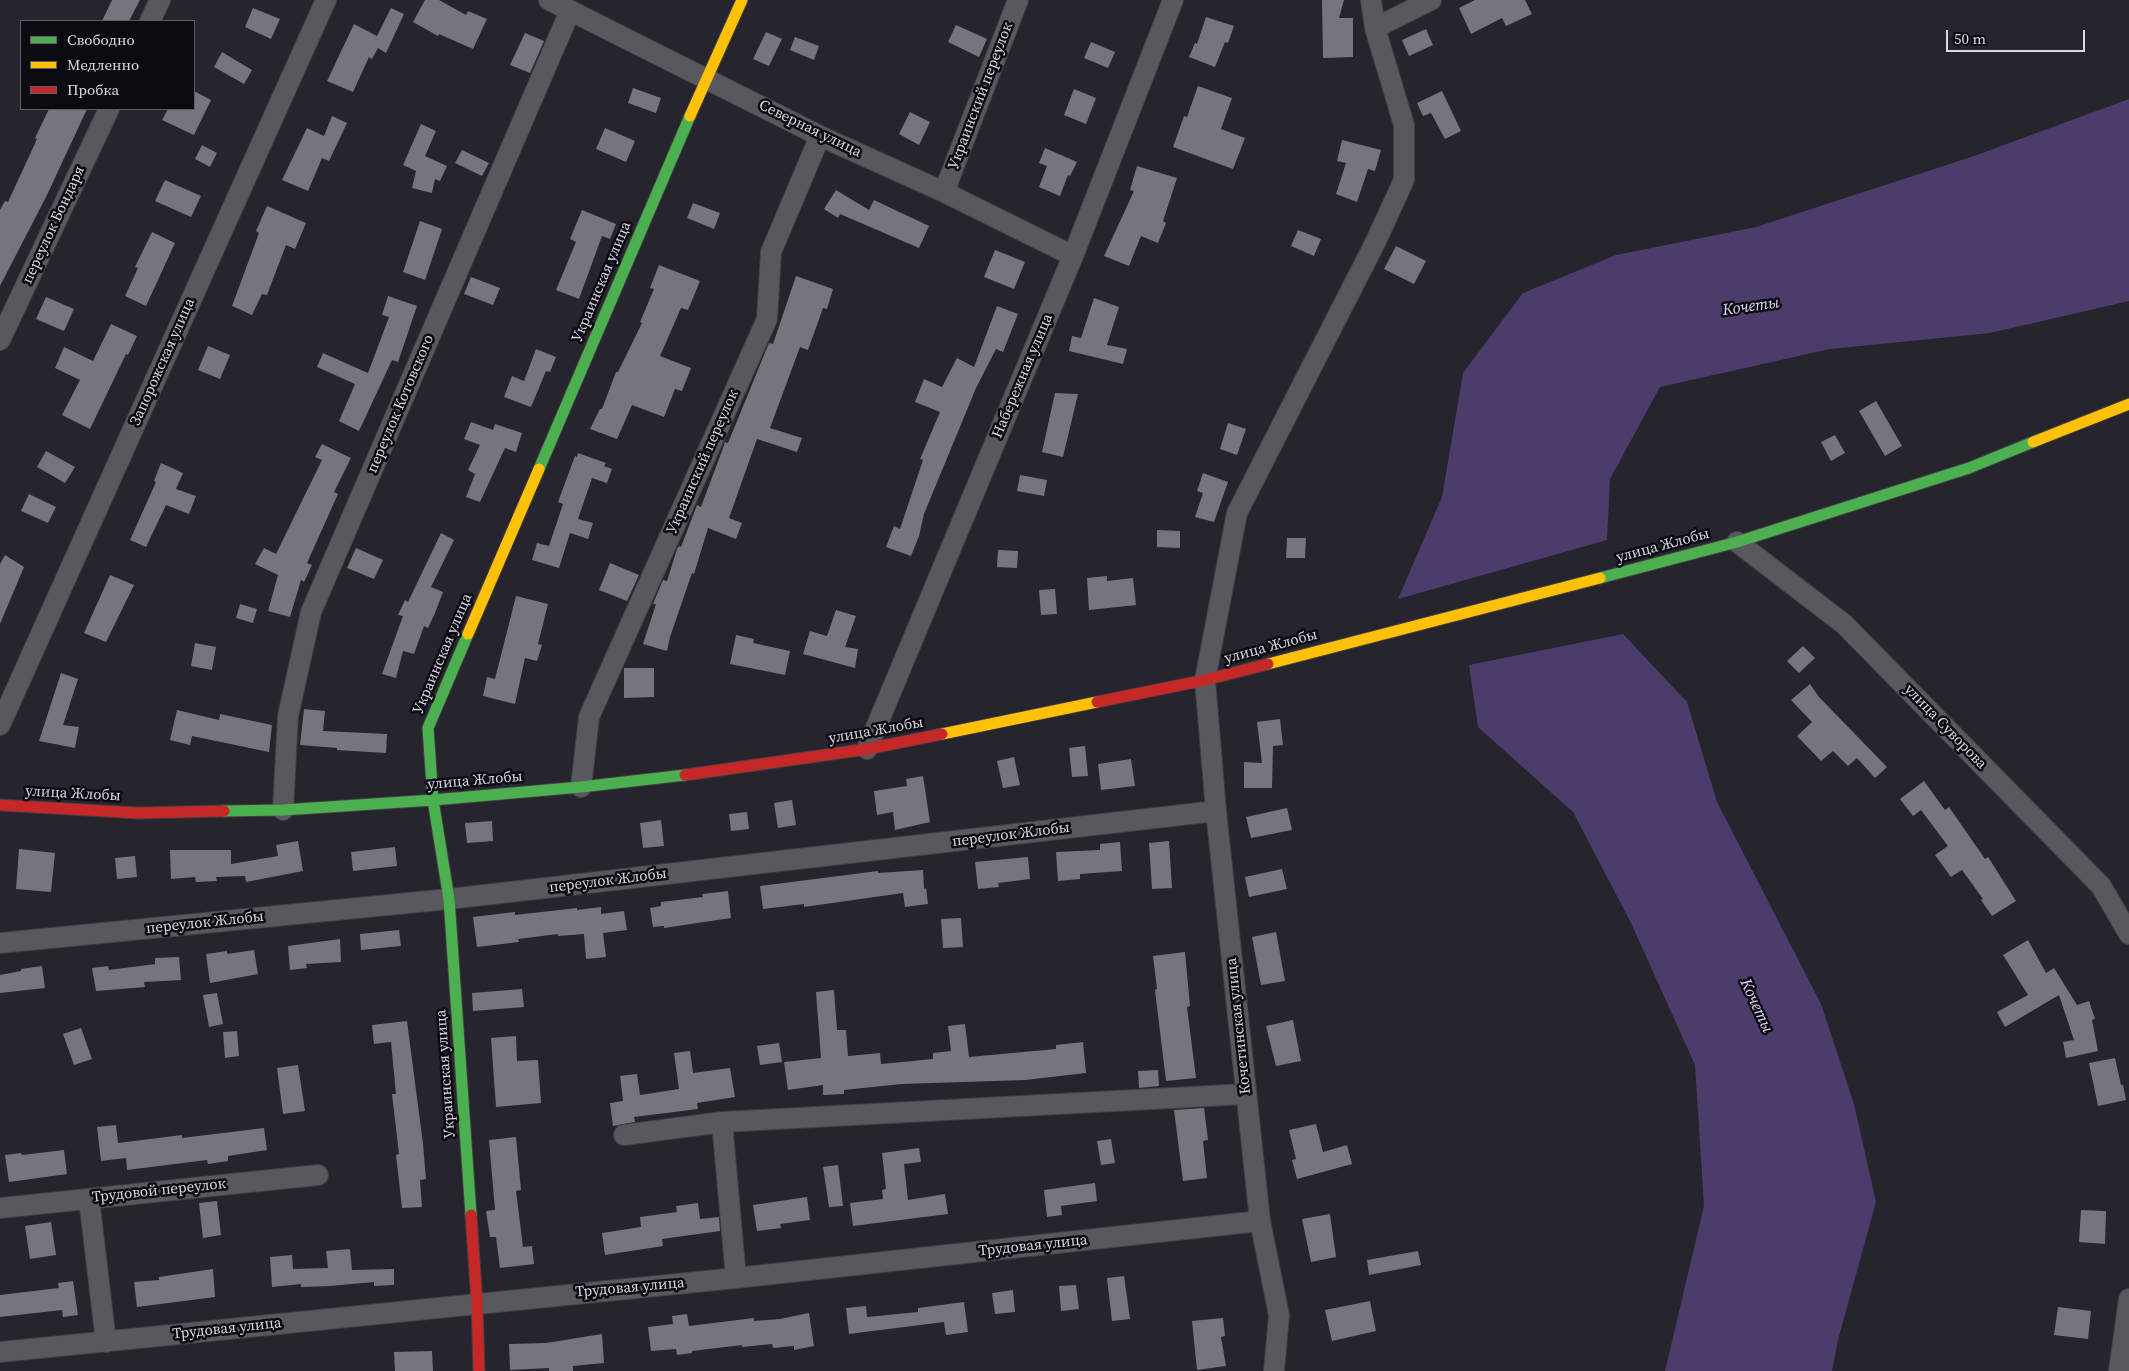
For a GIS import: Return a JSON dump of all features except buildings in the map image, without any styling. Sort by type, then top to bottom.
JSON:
[{"type":"street","points":[[150,20],[160,0]]},
{"type":"street","name":"Запорожская улица","points":[[0,725],[326,0]]},
{"type":"street","name":"Северная улица","points":[[548,0],[820,136],[944,192],[1072,256]]},
{"type":"street","name":"Украинская улица","points":[[479,1371],[477,1303],[449,899],[433,800],[428,728],[706,78],[742,0]]},
{"type":"street","name":"Украинский переулок","points":[[944,192],[1018,0]]},
{"type":"street","name":"Набережная улица","points":[[868,750],[1072,256],[1173,0]]},
{"type":"street","points":[[1205,680],[1238,513],[1375,243],[1404,180],[1404,125],[1375,28],[1371,0]]},
{"type":"street","points":[[1375,28],[1431,0]]},
{"type":"street","name":"переулок Котовского","points":[[284,810],[288,716],[311,612],[570,11]]},
{"type":"street","name":"переулок Бондаря","points":[[0,340],[109,110]]},
{"type":"street","name":"Украинский переулок","points":[[581,786],[589,717],[767,319],[771,252],[820,136]]},
{"type":"street","name":"улица Жлобы","points":[[0,805],[138,813],[284,810],[433,800],[581,786],[728,770],[868,750],[1205,680],[1737,542],[1969,468],[2129,404]]},
{"type":"street","name":"улица Суворова","points":[[1737,542],[1844,624],[2101,886],[2129,934]]},
{"type":"street","name":"Кочетинская улица","points":[[1205,680],[1216,811],[1260,1221],[1279,1315],[1274,1371]]},
{"type":"street","name":"переулок Жлобы","points":[[0,943],[449,899],[1216,811]]},
{"type":"street","points":[[624,1135],[722,1122],[1246,1094]]},
{"type":"street","points":[[722,1122],[736,1278]]},
{"type":"street","name":"Трудовой переулок","points":[[0,1208],[318,1175]]},
{"type":"street","points":[[89,1198],[106,1342]]},
{"type":"street","name":"Трудовая улица","points":[[0,1352],[736,1278],[1260,1221]]},
{"type":"street","points":[[2119,1371],[2129,1299]]},
{"type":"water","name":"Кочеты","points":[[2129,99],[2129,301],[1990,333],[1830,349],[1660,387],[1610,479],[1607,540],[1398,599],[1442,497],[1463,373],[1523,293],[1616,255],[1756,227],[1974,156]]},
{"type":"water","name":"Кочеты","points":[[1623,634],[1687,702],[1717,802],[1821,1004],[1854,1104],[1876,1202],[1838,1340],[1832,1371],[1665,1371],[1704,1206],[1695,1065],[1631,923],[1573,812],[1478,727],[1469,665]]},
{"type":"traffic: fast","points":[[539,469],[690,116]]},
{"type":"traffic: fast","points":[[1600,578],[1737,542],[1969,468],[2033,442]]},
{"type":"traffic: fast","points":[[468,634],[428,728],[433,800],[449,899],[471,1215]]},
{"type":"traffic: fast","points":[[224,811],[283,810],[433,800],[581,787],[685,775]]},
{"type":"traffic: slow","points":[[690,116],[742,0]]},
{"type":"traffic: slow","points":[[2033,442],[2129,404]]},
{"type":"traffic: slow","points":[[468,634],[539,469]]},
{"type":"traffic: slow","points":[[1268,664],[1600,578]]},
{"type":"traffic: slow","points":[[942,734],[1097,702]]},
{"type":"traffic: jam","points":[[1097,702],[1205,680],[1268,664]]},
{"type":"traffic: jam","points":[[685,775],[867,749],[942,734]]},
{"type":"traffic: jam","points":[[0,805],[138,813],[224,811]]},
{"type":"traffic: jam","points":[[471,1215],[479,1371]]}]
